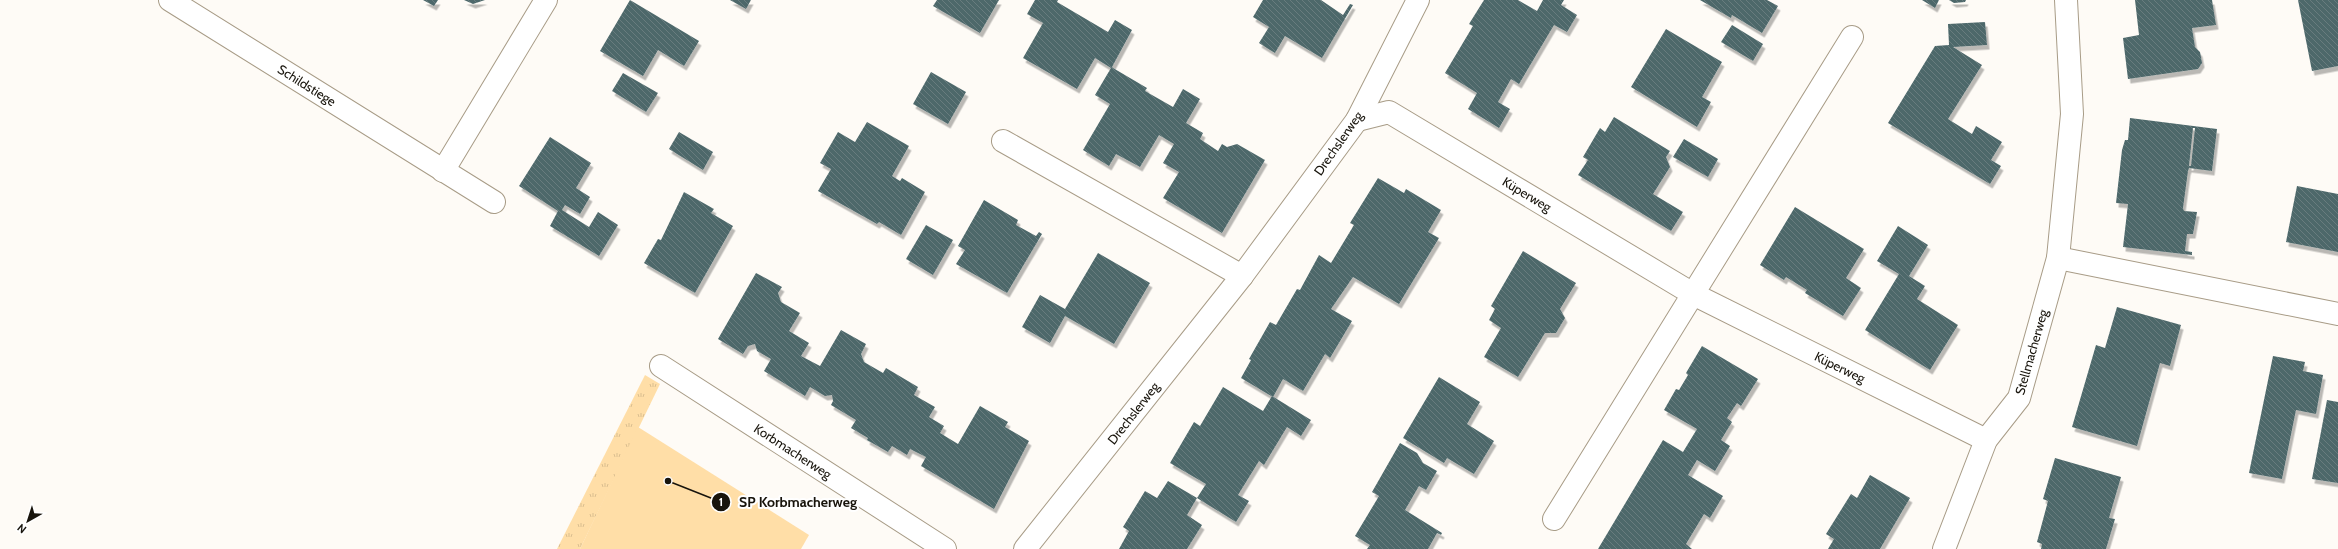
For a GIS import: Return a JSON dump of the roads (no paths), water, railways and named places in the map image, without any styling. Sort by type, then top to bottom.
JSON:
[{"type":"street","name":"Schildstiege","points":[[170,0],[494,202]]},
{"type":"street","points":[[443,170],[546,0]]},
{"type":"street","name":"Drechslerweg","points":[[1025,549],[1242,276],[1357,120],[1418,0]]},
{"type":"street","name":"Stellmacherweg","points":[[1944,549],[1986,440],[2019,398],[2058,258],[2072,114],[2066,0]]},
{"type":"street","points":[[1554,519],[1852,37]]},
{"type":"street","name":"Küperweg","points":[[1357,120],[1389,112],[1693,294],[1986,440]]},
{"type":"street","points":[[1002,141],[1242,276]]},
{"type":"street","points":[[2058,258],[2338,314]]},
{"type":"street","name":"Korbmacherweg","points":[[661,366],[945,549]]},
{"type":"place","name":"SP Korbmacherweg","points":[[668,481]]}]
